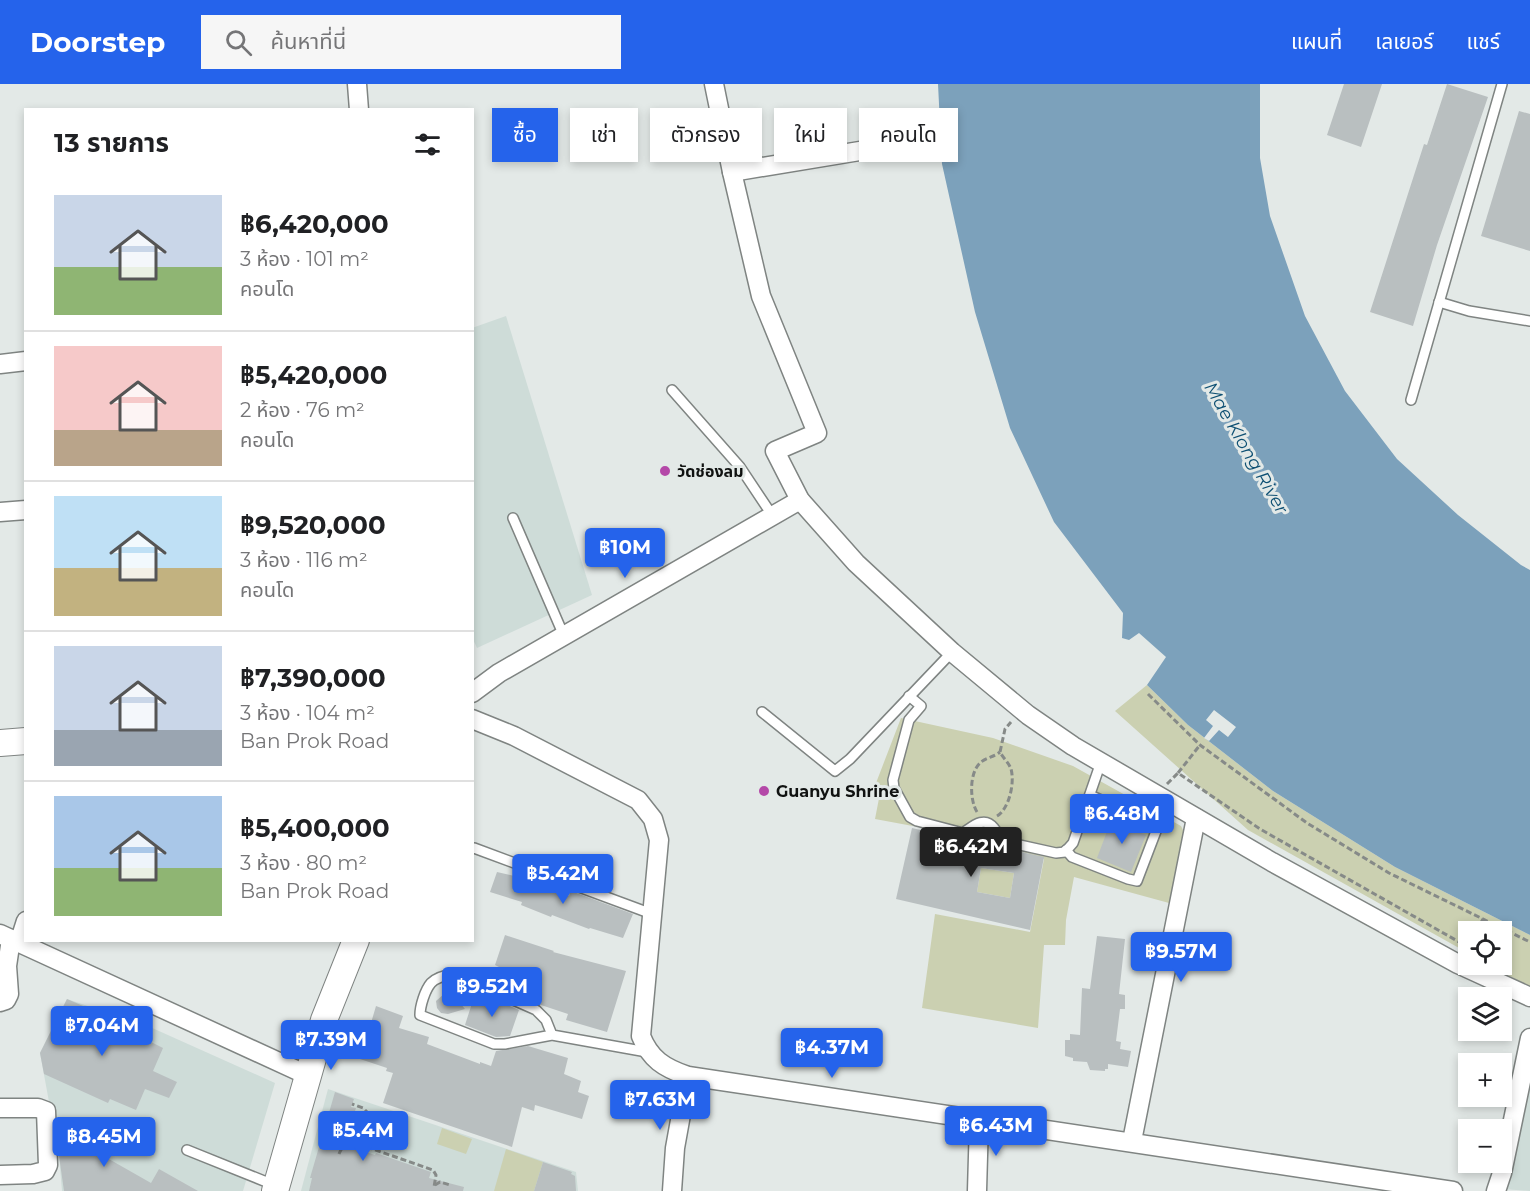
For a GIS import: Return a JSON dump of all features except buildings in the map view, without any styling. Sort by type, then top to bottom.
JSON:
[{"type":"street","points":[[357,84],[359,108]]},
{"type":"street","points":[[714,84],[761,296],[817,433],[775,451],[800,500],[856,563],[952,652],[1022,710],[1073,746],[1196,818],[1458,964],[1530,997]]},
{"type":"street","points":[[732,172],[859,151]]},
{"type":"street","points":[[0,364],[24,361]]},
{"type":"street","points":[[474,692],[499,673],[800,500]]},
{"type":"street","points":[[0,512],[24,510]]},
{"type":"street","points":[[474,720],[514,736],[638,800],[653,819],[659,840],[641,1036],[647,1052],[672,1071],[688,1076],[980,1121],[1132,1141],[1445,1190]]},
{"type":"street","points":[[0,743],[24,741]]},
{"type":"street","points":[[1132,1141],[1196,818]]},
{"type":"street","points":[[0,1002],[6,1000],[9,994],[7,966],[10,939],[24,923]]},
{"type":"street","points":[[10,939],[307,1075]]},
{"type":"street","points":[[276,1188],[324,1020],[355,942]]},
{"type":"street","points":[[1496,1191],[1502,1173],[1530,1038]]},
{"type":"street","points":[[672,1191],[675,1148],[688,1076]]},
{"type":"street","points":[[0,1108],[38,1108],[46,1111],[48,1165],[45,1171],[33,1174],[0,1175]]},
{"type":"street","points":[[977,1191],[980,1121]]},
{"type":"lane","points":[[1411,400],[1502,84]]},
{"type":"lane","points":[[1439,302],[1470,311],[1530,321]]},
{"type":"lane","points":[[672,390],[740,467],[772,516]]},
{"type":"lane","points":[[513,518],[564,636]]},
{"type":"lane","points":[[762,712],[835,771],[850,759],[952,652]]},
{"type":"lane","points":[[909,696],[921,706],[909,720],[893,780],[894,788],[910,817],[917,821],[963,832],[973,824],[987,823],[995,828],[1002,841],[1056,853],[1066,850],[1073,843],[1101,762]]},
{"type":"lane","points":[[1066,850],[1072,857],[1137,881],[1158,826],[1090,795]]},
{"type":"lane","points":[[474,849],[652,914]]},
{"type":"lane","points":[[552,1035],[546,1020],[536,1010],[454,974],[442,976],[432,983],[420,1008],[420,1015],[494,1044],[506,1044],[552,1035],[647,1052]]},
{"type":"lane","points":[[187,1150],[276,1188]]},
{"type":"path","points":[[1148,694],[1200,745],[1267,795],[1348,849],[1389,873],[1530,942]]},
{"type":"path","points":[[983,816],[973,805],[971,791],[979,764],[999,754],[1005,729],[1022,710]]},
{"type":"path","points":[[1159,795],[1200,745]]},
{"type":"path","points":[[995,817],[1008,803],[1012,781],[1012,770],[999,754]]},
{"type":"path","points":[[1178,773],[1260,829],[1458,940]]},
{"type":"path","points":[[352,1104],[367,1112],[358,1144]]},
{"type":"path","points":[[339,1154],[342,1146],[347,1143],[358,1144],[433,1170],[436,1175],[434,1187],[440,1182],[450,1185]]},
{"type":"shaded area","points":[[506,316],[592,595],[477,648],[474,641],[474,327]]},
{"type":"shaded area","points":[[67,999],[150,1027],[275,1083],[243,1191],[62,1191],[59,1156],[40,1053]]},
{"type":"shaded area","points":[[1530,1062],[1530,1191],[1503,1189],[1506,1173],[1512,1173],[1512,1147]]},
{"type":"shaded area","points":[[328,1089],[576,1172],[578,1191],[301,1191]]},
{"type":"green space","points":[[1147,685],[1188,725],[1273,791],[1395,867],[1502,921],[1458,921],[1458,947],[1248,830],[1115,711]]},
{"type":"green space","points":[[901,718],[993,738],[1073,766],[1181,826],[1185,834],[1169,903],[1074,877],[1066,920],[1065,945],[1044,945],[1038,1028],[922,1008],[935,914],[1030,932],[1044,859],[990,841],[991,829],[973,825],[972,837],[875,819],[881,788],[876,783]]},
{"type":"green space","points":[[981,868],[1014,873],[1010,898],[977,892]]},
{"type":"green space","points":[[1512,926],[1530,935],[1530,987],[1508,975],[1512,975]]},
{"type":"green space","points":[[442,1128],[472,1139],[466,1154],[437,1144]]},
{"type":"green space","points":[[506,1149],[543,1162],[534,1191],[494,1191]]},
{"type":"water","name":"Mae Klong River","points":[[938,84],[1260,84],[1260,158],[1270,216],[1305,316],[1345,391],[1397,459],[1458,515],[1530,570],[1530,935],[1512,926],[1512,921],[1502,921],[1395,867],[1273,791],[1188,725],[1147,685],[1166,657],[1139,633],[1129,640],[1122,638],[1123,613],[1054,522],[1010,428],[975,312],[942,164],[942,162],[958,162],[958,108],[939,108]]},
{"type":"pier","points":[[1214,710],[1236,727],[1228,737],[1219,730],[1209,741],[1204,738],[1213,726],[1206,720]]},
{"type":"place","name":"วัดช่องลม","points":[[665,471]]},
{"type":"place","name":"Guanyu Shrine","points":[[764,791]]}]
